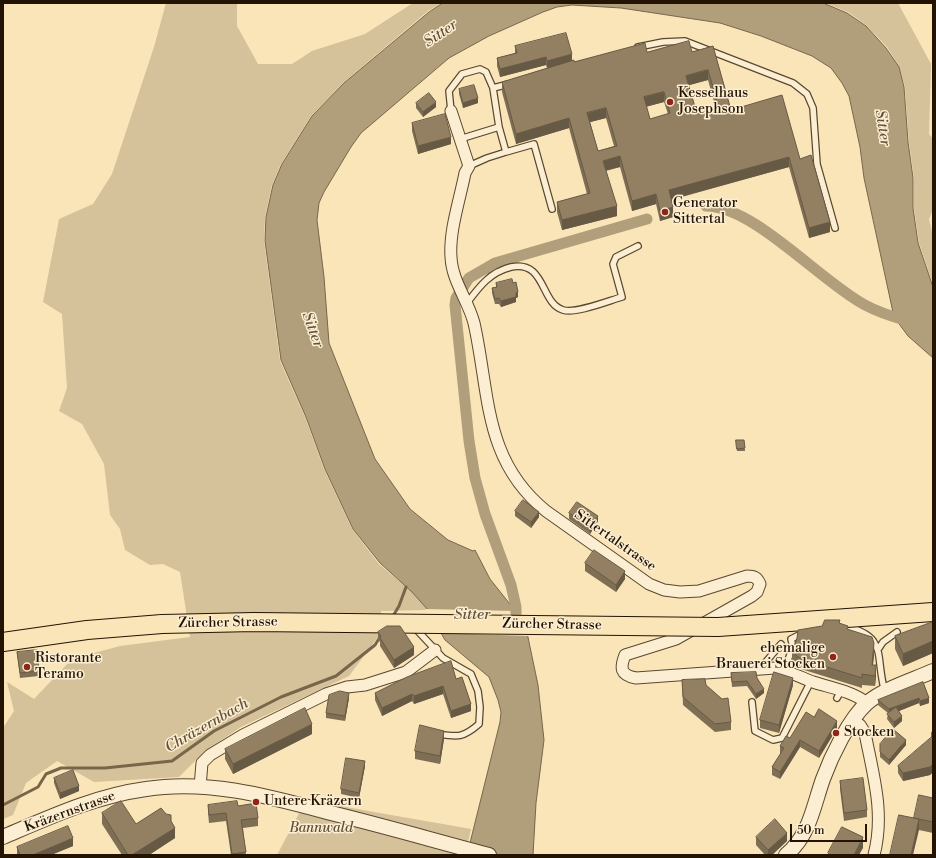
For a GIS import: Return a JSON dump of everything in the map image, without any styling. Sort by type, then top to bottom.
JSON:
[{"type":"main road","name":"Zürcher Strasse","points":[[3,638],[162,624],[254,622],[718,627],[853,619],[933,612]]},
{"type":"main road","name":"Zürcher Strasse","points":[[3,642],[27,637]]},
{"type":"street","points":[[451,111],[469,166]]},
{"type":"street","name":"Sittertalstrasse","points":[[469,166],[465,173],[451,246],[452,267],[474,324],[488,410],[493,431],[510,468],[519,483],[534,502],[649,584],[664,590],[680,592],[699,591],[747,576],[758,579],[760,584],[759,588],[752,596],[676,639],[625,655],[621,666],[625,674],[636,678],[764,668],[784,670],[839,695],[852,694],[867,703]]},
{"type":"street","points":[[200,786],[202,763],[210,755],[243,735],[326,694],[347,687],[365,685],[406,672],[435,650]]},
{"type":"street","points":[[786,855],[796,846],[808,826],[829,765],[840,741],[867,703],[885,692],[933,672]]},
{"type":"street","points":[[854,721],[860,725],[865,734],[879,806],[879,833],[874,855]]},
{"type":"street","name":"Kräzernstrasse","points":[[3,837],[60,812],[105,797],[148,788],[200,786],[261,796],[489,855]]},
{"type":"lane","points":[[632,49],[663,42],[685,41],[793,83],[807,94],[813,108],[817,164],[835,228]]},
{"type":"lane","points":[[451,111],[449,91],[462,74],[480,69],[486,72],[493,88],[499,127],[506,152]]},
{"type":"lane","points":[[493,88],[516,82]]},
{"type":"lane","points":[[460,139],[499,127]]},
{"type":"lane","points":[[469,166],[506,152],[534,144],[552,209]]},
{"type":"lane","points":[[465,300],[488,277],[497,271],[519,266],[531,270],[555,305],[562,310],[578,309],[622,297],[613,264],[616,257],[638,246]]},
{"type":"lane","points":[[399,618],[415,628],[435,650],[471,674],[478,691],[480,707],[479,724],[468,733],[456,736],[432,733]]},
{"type":"lane","points":[[816,626],[843,625],[871,637],[879,648],[885,692]]},
{"type":"lane","points":[[784,670],[792,647],[792,639],[810,629]]},
{"type":"lane","points":[[879,648],[883,642],[897,632]]},
{"type":"lane","points":[[764,668],[764,664],[781,644]]},
{"type":"lane","points":[[394,684],[406,672]]},
{"type":"lane","points":[[752,702],[755,731],[773,740],[782,738],[811,681]]},
{"type":"green space","points":[[166,3],[237,3],[237,26],[258,64],[292,64],[312,51],[365,34],[413,3],[441,3],[428,11],[343,83],[311,116],[281,164],[272,185],[265,217],[264,241],[280,361],[305,417],[324,469],[352,529],[379,564],[412,592],[428,610],[381,611],[381,633],[349,676],[241,727],[205,751],[179,777],[94,782],[57,761],[26,783],[13,815],[3,819],[3,728],[14,711],[7,682],[34,699],[72,659],[120,646],[190,637],[180,572],[163,564],[150,565],[125,550],[120,529],[110,515],[104,464],[82,424],[59,411],[67,388],[62,314],[43,302],[59,219],[93,204],[112,174],[154,47]]},
{"type":"green space","points":[[825,3],[898,3],[931,64],[929,134],[933,139],[933,210],[929,219],[933,236],[933,284],[919,243],[914,208],[914,178],[909,142],[905,87],[899,66],[887,47],[866,25],[848,12]]},
{"type":"green space","name":"Bannwald","points":[[306,800],[471,829],[465,855],[277,855]]},
{"type":"water","name":"Sitter","points":[[443,3],[823,3],[847,13],[866,26],[886,48],[899,67],[904,87],[908,142],[913,178],[913,208],[918,243],[933,287],[933,358],[908,336],[894,317],[864,178],[860,147],[849,96],[842,83],[831,68],[812,56],[761,36],[720,23],[621,8],[572,5],[557,7],[489,36],[449,58],[361,133],[351,147],[324,192],[319,203],[317,220],[324,277],[329,343],[375,459],[410,509],[448,540],[473,551],[475,550],[490,579],[525,623],[538,685],[544,740],[536,803],[533,855],[467,855],[500,722],[501,712],[498,700],[489,677],[445,640],[428,610],[412,592],[380,563],[353,529],[325,469],[306,417],[281,360],[265,241],[266,217],[273,185],[282,164],[312,116],[344,83],[429,12]]},
{"type":"pier","points":[[425,609],[516,611],[527,622],[529,636],[439,633]]},
{"type":"building","points":[[566,33],[572,54],[547,61],[546,57],[500,69],[497,58],[517,53],[515,46]]},
{"type":"building","points":[[689,41],[692,52],[713,46],[731,110],[782,95],[800,159],[811,155],[830,222],[809,228],[789,157],[669,190],[673,207],[660,211],[656,194],[632,201],[620,156],[603,161],[617,206],[562,220],[557,202],[590,193],[569,118],[516,134],[502,82],[574,60],[574,62],[645,43],[647,52]],"holes":[[[708,70],[719,108],[697,114],[686,76]],[[664,92],[670,113],[650,119],[644,97]],[[606,108],[617,146],[598,151],[587,113]]]},
{"type":"building","points":[[474,85],[478,98],[463,103],[459,89]]},
{"type":"building","points":[[429,93],[436,102],[423,112],[416,103]]},
{"type":"building","points":[[445,114],[451,137],[418,146],[412,123]]},
{"type":"building","points":[[512,279],[513,283],[516,282],[518,292],[516,293],[516,297],[501,301],[499,298],[495,299],[492,288],[497,287],[496,283]]},
{"type":"building","points":[[736,440],[744,440],[745,448],[737,449]]},
{"type":"building","points":[[523,500],[539,512],[531,522],[515,511]]},
{"type":"building","points":[[577,502],[598,516],[590,528],[569,513]]},
{"type":"building","points":[[594,550],[625,571],[616,585],[585,563]]},
{"type":"building","name":"ehemalige Brauerei Stocken","points":[[825,620],[840,620],[839,623],[848,626],[847,629],[872,637],[874,643],[872,665],[876,665],[875,676],[862,674],[862,678],[801,659],[792,652],[798,630],[822,626]]},
{"type":"building","points":[[933,622],[933,641],[903,654],[895,636]]},
{"type":"building","points":[[387,626],[400,626],[414,647],[394,660],[380,638],[381,636],[378,632]]},
{"type":"building","points":[[37,650],[39,671],[20,673],[17,652]]},
{"type":"building","points":[[451,661],[456,679],[462,677],[471,704],[451,711],[443,686],[414,696],[412,694],[382,708],[375,693],[407,677]]},
{"type":"building","points":[[756,672],[757,678],[764,689],[756,694],[747,681],[732,682],[731,673]]},
{"type":"building","points":[[774,672],[793,678],[779,725],[760,720]]},
{"type":"building","points":[[705,679],[706,685],[722,699],[728,698],[731,722],[715,724],[683,697],[682,680]]},
{"type":"building","points":[[923,682],[929,698],[920,701],[919,698],[889,709],[878,700]]},
{"type":"building","points":[[340,691],[349,693],[345,716],[326,713],[329,695]]},
{"type":"building","points":[[896,707],[902,716],[894,722],[887,714]]},
{"type":"building","points":[[305,708],[312,724],[233,764],[225,749]]},
{"type":"building","points":[[819,709],[837,721],[819,751],[800,740],[780,772],[772,767],[784,748],[780,746],[786,736],[790,738],[806,712],[814,717]]},
{"type":"building","points":[[420,725],[444,731],[440,756],[415,751]]},
{"type":"building","points":[[893,729],[906,740],[889,760],[880,752],[880,744]]},
{"type":"building","points":[[933,736],[933,764],[930,767],[903,773],[898,766]]},
{"type":"building","points":[[346,758],[365,761],[359,793],[341,789]]},
{"type":"building","points":[[73,770],[79,786],[60,793],[54,778]]},
{"type":"building","points":[[863,778],[867,810],[844,813],[840,781]]},
{"type":"building","points":[[919,795],[933,798],[933,822],[914,818]]},
{"type":"building","points":[[121,801],[136,824],[161,808],[166,814],[171,815],[171,821],[175,828],[132,855],[128,855],[102,813]]},
{"type":"building","points":[[237,801],[238,806],[256,803],[258,818],[241,820],[246,852],[232,854],[226,813],[209,815],[208,805]]},
{"type":"building","points":[[899,815],[919,819],[911,855],[890,855]]},
{"type":"building","points":[[775,819],[787,833],[768,850],[756,837]]},
{"type":"building","points":[[68,826],[73,838],[33,855],[20,855],[17,847]]},
{"type":"building","points":[[842,827],[863,837],[854,855],[830,855],[828,853]]},
{"type":"waterway","points":[[706,206],[725,209],[745,218],[766,231],[828,280],[865,305],[891,316],[908,321]]},
{"type":"waterway","points":[[516,614],[511,585],[485,514],[475,478],[469,441],[455,305],[456,298],[469,278],[495,263],[647,219]]},
{"type":"waterway","name":"Chräzernbach","points":[[393,616],[399,606],[406,587]]},
{"type":"waterway","name":"Chräzernbach","points":[[3,805],[38,787],[46,774],[61,768],[105,768],[172,761],[214,731],[281,697],[336,676],[375,645],[380,637]]},
{"type":"place","name":"Kesselhaus Josephson","points":[[670,102]]},
{"type":"place","name":"Generator Sittertal","points":[[665,212]]},
{"type":"place","name":"ehemalige Brauerei Stocken","points":[[833,657]]},
{"type":"place","name":"Ristorante Teramo","points":[[27,667]]},
{"type":"place","name":"Stocken","points":[[836,733]]},
{"type":"place","name":"Untere Kräzern","points":[[256,802]]}]
